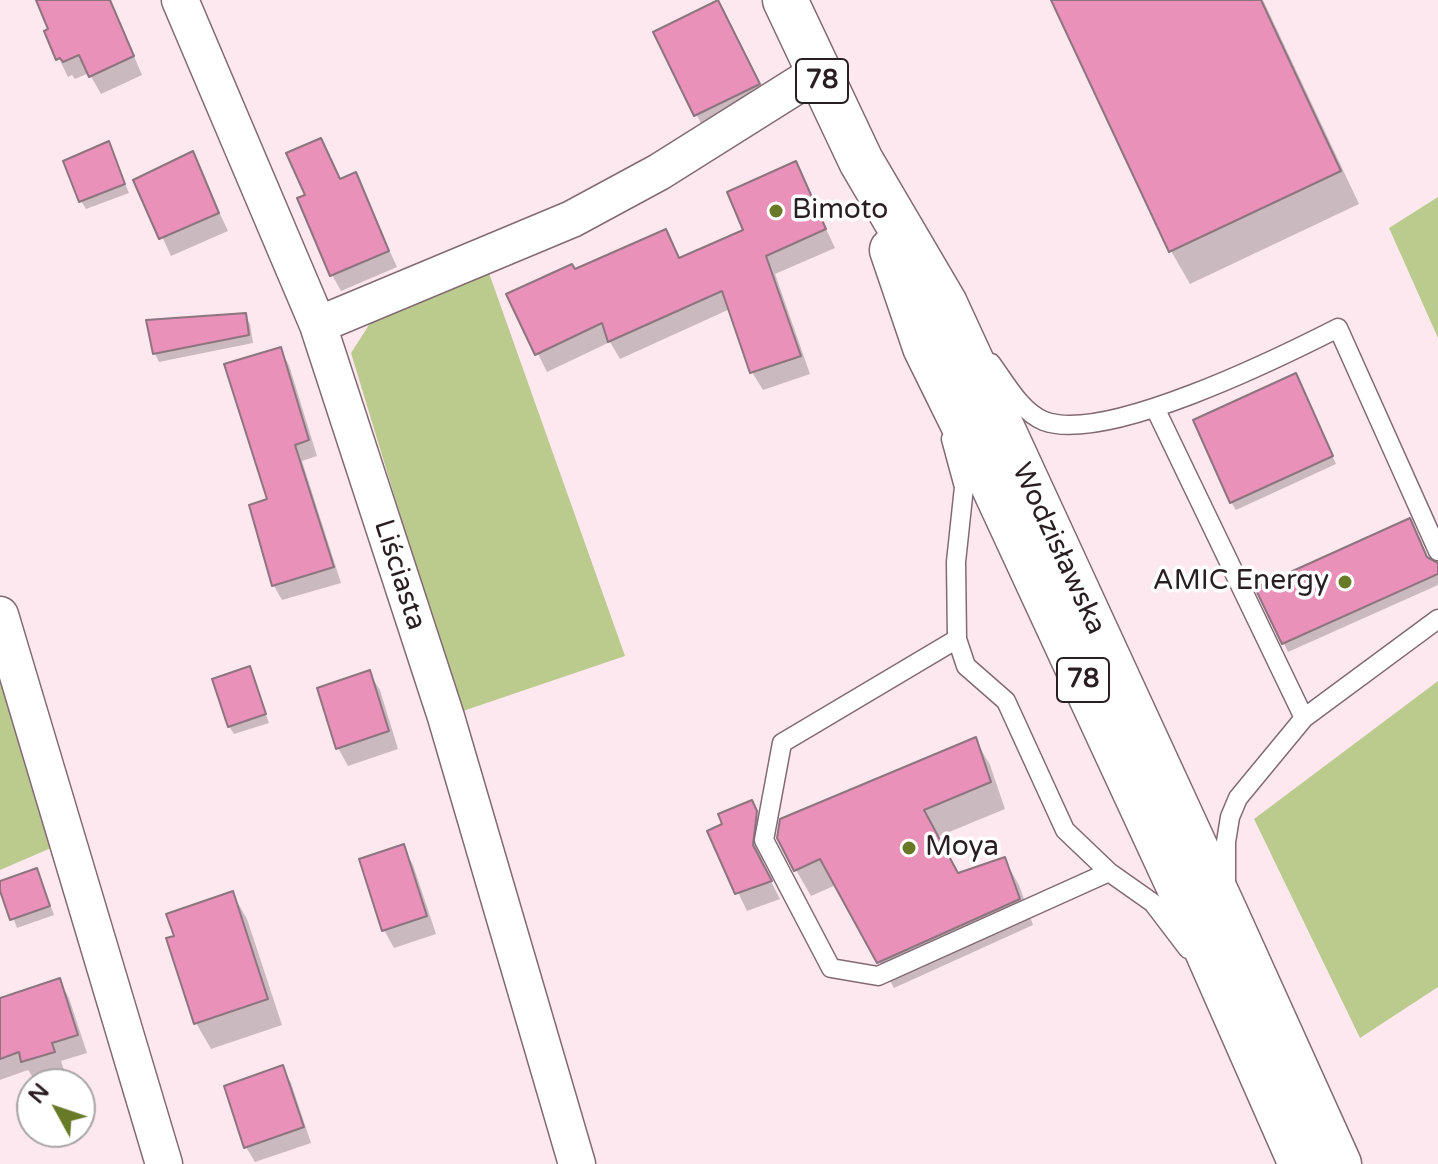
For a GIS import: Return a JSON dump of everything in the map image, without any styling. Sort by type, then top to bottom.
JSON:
[{"type":"main road","name":"Wodzisławska","points":[[785,0],[861,161],[945,304],[1339,1164]]},
{"type":"main road","name":"Wodzisławska","points":[[861,161],[925,347],[991,481],[1237,1016],[1301,1164]]},
{"type":"street","name":"Liściasta","points":[[180,0],[318,325],[446,717],[577,1164]]},
{"type":"street","points":[[318,325],[572,219],[659,172],[818,72]]},
{"type":"street","points":[[0,615],[164,1164]]},
{"type":"lane","points":[[945,304],[1026,408],[1047,422],[1085,426],[1155,408],[1269,362],[1338,328],[1438,551]]},
{"type":"lane","points":[[925,347],[964,487],[956,562],[957,639],[966,666],[1006,701],[1065,830],[1109,872],[1153,903],[1237,1016]]},
{"type":"lane","points":[[1155,408],[1304,718]]},
{"type":"lane","points":[[1226,914],[1226,842],[1230,817],[1238,798],[1304,718],[1438,619]]},
{"type":"lane","points":[[957,639],[782,743],[764,840],[831,968],[878,976],[1109,872]]},
{"type":"green space","points":[[1438,197],[1438,338],[1389,228]]},
{"type":"green space","points":[[489,273],[625,656],[460,712],[351,353],[376,314]]},
{"type":"green space","points":[[0,670],[58,845],[0,870]]},
{"type":"green space","points":[[1438,681],[1438,987],[1360,1038],[1254,819]]},
{"type":"building","points":[[36,0],[110,0],[134,56],[89,77],[79,55],[63,62],[60,58],[56,60]]},
{"type":"building","points":[[718,0],[760,84],[694,116],[653,32]]},
{"type":"building","points":[[1051,0],[1261,0],[1341,171],[1169,252]]},
{"type":"building","points":[[321,138],[340,179],[356,172],[389,251],[330,276],[297,198],[305,195],[286,153]]},
{"type":"building","points":[[109,141],[125,184],[79,202],[63,161]]},
{"type":"building","points":[[193,151],[219,213],[159,239],[133,180]]},
{"type":"building","points":[[796,161],[826,229],[766,256],[801,356],[750,373],[722,291],[608,342],[602,323],[535,355],[506,294],[572,264],[575,269],[666,229],[679,258],[743,230],[727,192]]},
{"type":"building","points":[[246,313],[249,335],[153,354],[146,320]]},
{"type":"building","points":[[281,347],[309,440],[295,445],[334,567],[272,586],[249,505],[267,499],[224,364]]},
{"type":"building","points":[[1296,373],[1333,456],[1230,503],[1193,420]]},
{"type":"building","name":"AMIC Energy","points":[[1410,518],[1427,557],[1438,563],[1438,574],[1282,644],[1255,588]]},
{"type":"building","points":[[250,666],[266,714],[228,727],[212,679]]},
{"type":"building","points":[[370,670],[389,731],[336,749],[317,688]]},
{"type":"building","name":"Moya","points":[[976,737],[991,782],[924,810],[958,873],[1005,857],[1020,899],[877,963],[820,859],[794,871],[777,838],[780,819]]},
{"type":"building","points":[[752,800],[757,811],[753,845],[772,881],[735,894],[707,831],[722,824],[718,814]]},
{"type":"building","points":[[404,844],[427,916],[382,931],[359,859]]},
{"type":"building","points":[[37,868],[50,906],[10,920],[0,891],[0,881]]},
{"type":"building","points":[[233,891],[268,999],[194,1024],[166,938],[174,936],[166,914]]},
{"type":"building","points":[[60,978],[78,1035],[52,1043],[55,1052],[21,1062],[19,1052],[0,1059],[0,998]]},
{"type":"building","points":[[283,1065],[304,1127],[244,1148],[224,1086]]},
{"type":"place","name":"Bimoto","points":[[776,211]]},
{"type":"place","name":"AMIC Energy","points":[[1345,582]]},
{"type":"place","name":"Moya","points":[[909,848]]}]
